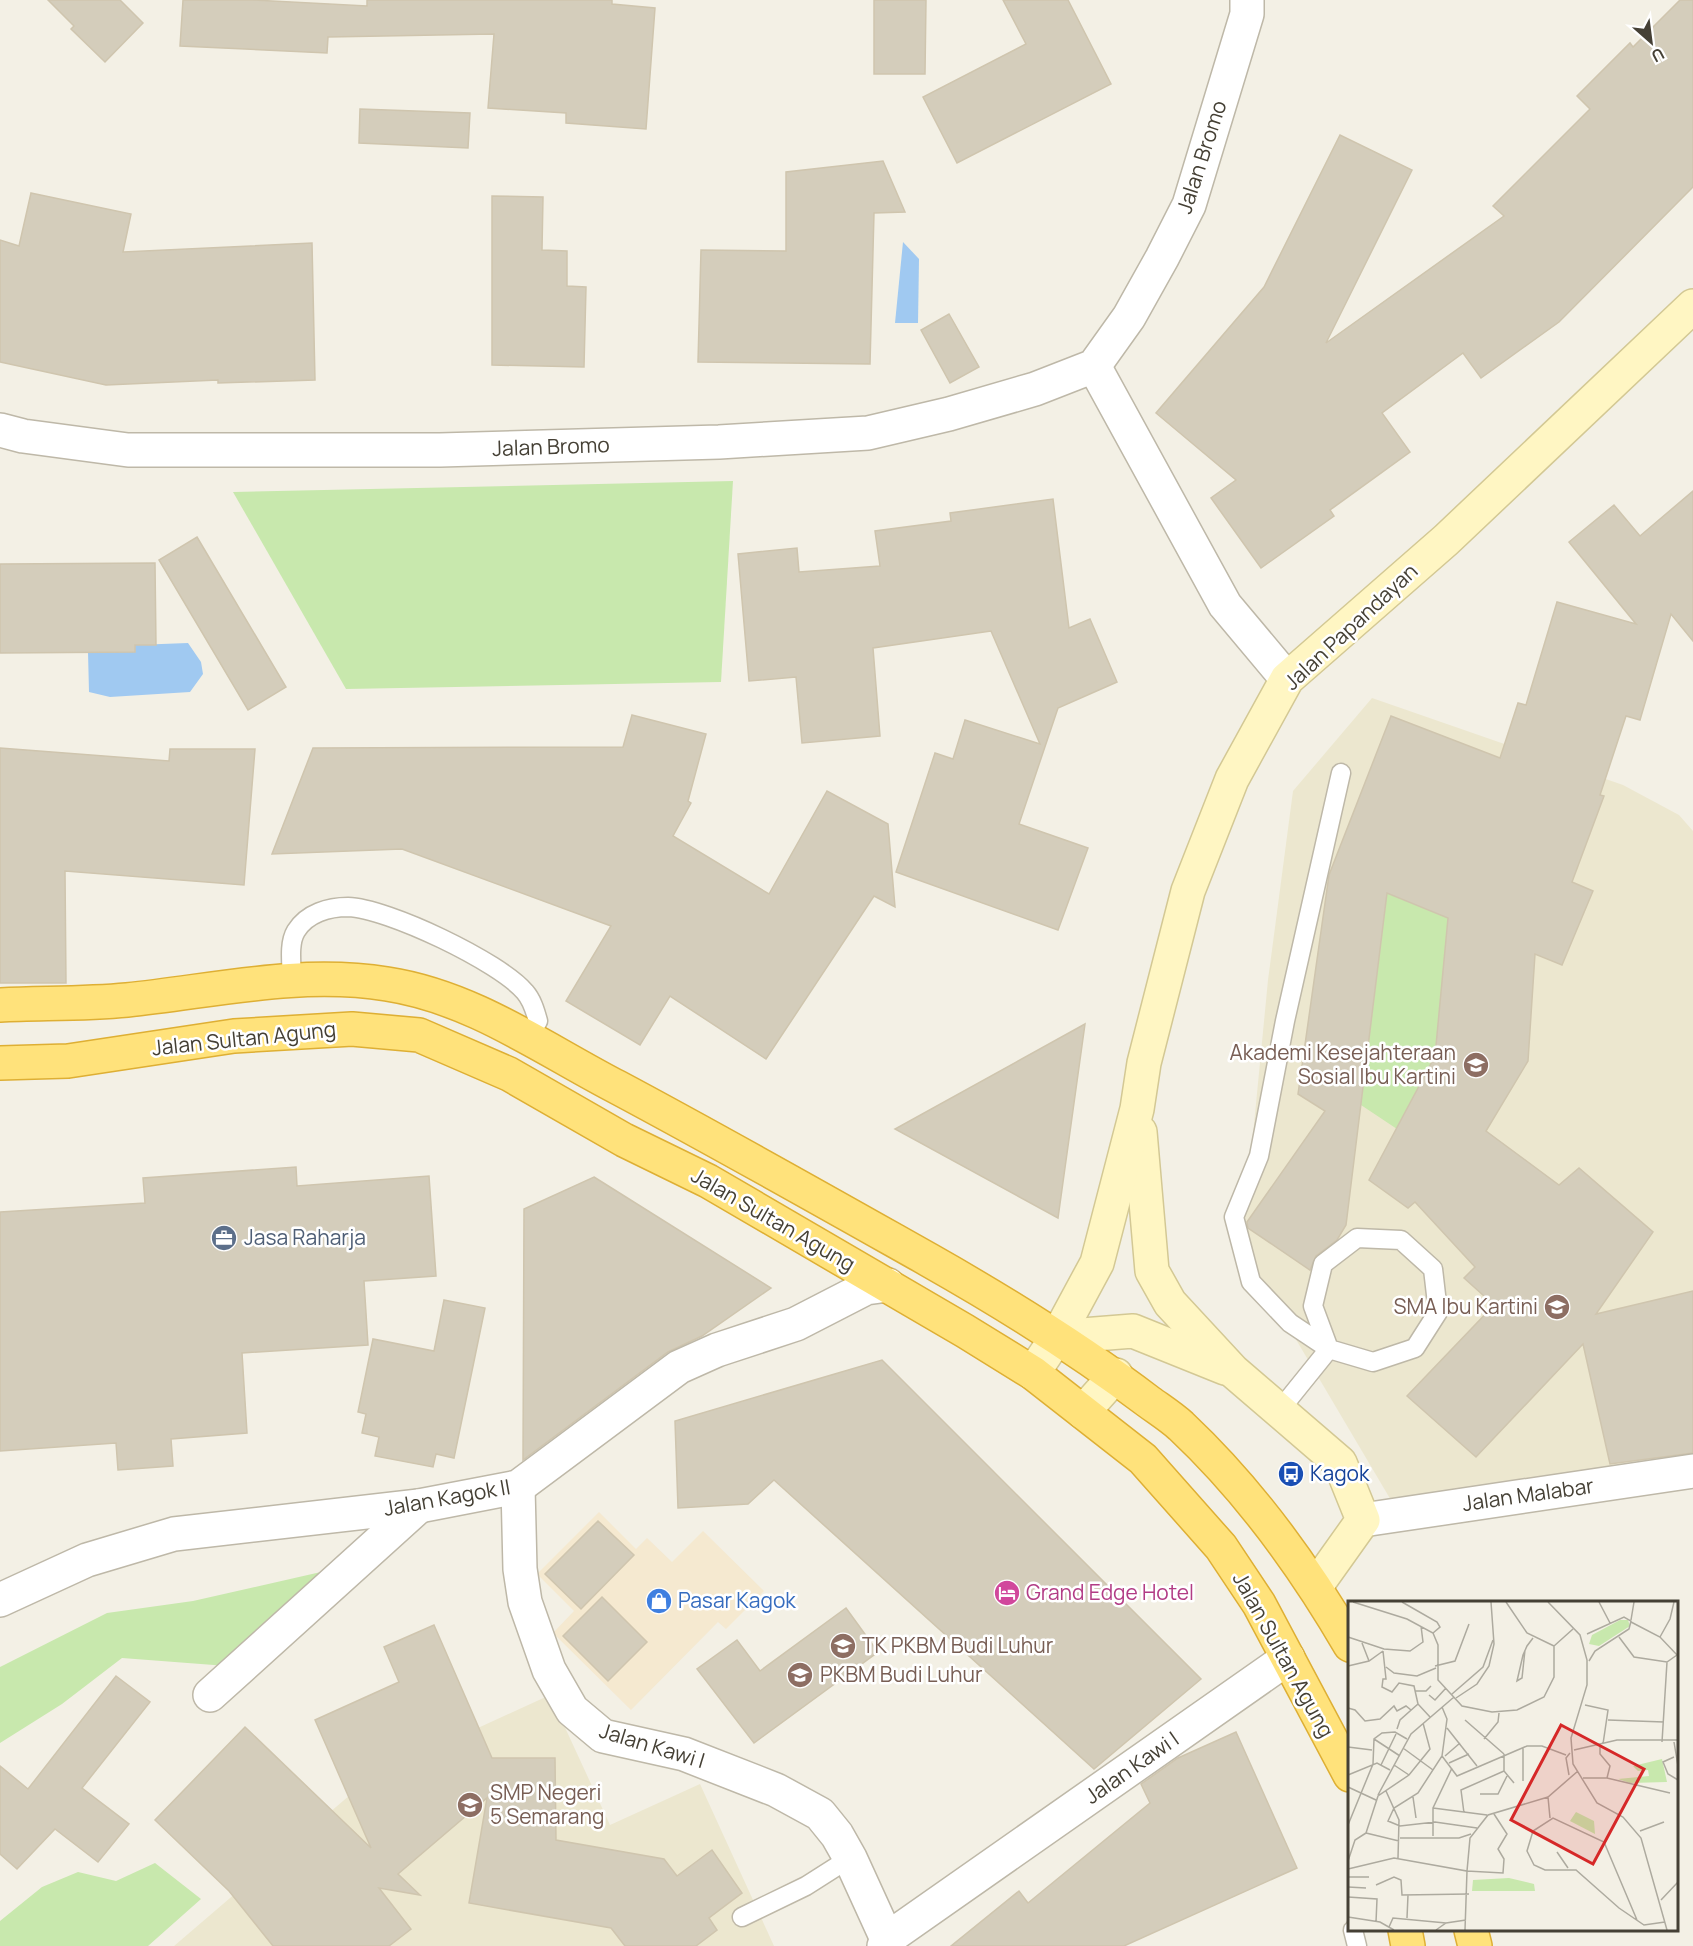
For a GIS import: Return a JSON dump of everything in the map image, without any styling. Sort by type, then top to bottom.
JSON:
[{"type":"highway","name":"Jalan Sultan Agung","points":[[0,1005],[125,1000],[261,981],[343,978],[389,984],[432,993],[458,1002],[528,1038],[886,1236],[988,1294],[1116,1375],[1178,1423],[1252,1500],[1316,1586],[1348,1642]]},
{"type":"highway","name":"Jalan Sultan Agung","points":[[0,1063],[68,1061],[234,1036],[352,1029],[419,1035],[509,1074],[624,1140],[708,1181],[888,1285],[1033,1373],[1143,1458],[1221,1547],[1259,1604],[1348,1771]]},
{"type":"highway","points":[[1405,1931],[1408,1946]]},
{"type":"highway","points":[[1471,1931],[1475,1946]]},
{"type":"main road","name":"Jalan Papandayan","points":[[1033,1373],[1057,1337],[1099,1255],[1137,1109],[1144,1063],[1158,1015],[1178,927],[1200,856],[1232,779],[1287,679],[1446,540],[1693,306]]},
{"type":"main road","name":"Jalan Papandayan","points":[[1137,1109],[1152,1271],[1170,1303],[1233,1371],[1340,1462],[1363,1520]]},
{"type":"main road","points":[[1057,1337],[1133,1331],[1233,1371]]},
{"type":"main road","points":[[1083,1412],[1116,1375]]},
{"type":"main road","points":[[1316,1586],[1363,1520]]},
{"type":"street","name":"Jalan Bromo","points":[[0,430],[23,436],[128,450],[440,450],[719,442],[868,433],[949,414],[1035,389],[1094,366],[1129,317],[1189,205],[1246,14],[1247,0]]},
{"type":"street","points":[[1094,366],[1225,605],[1287,679]]},
{"type":"street","name":"Jalan Kagok II","points":[[0,1600],[87,1560],[174,1534],[419,1506],[518,1487],[679,1367],[717,1350],[796,1324],[866,1288],[888,1285]]},
{"type":"street","name":"Jalan Malabar","points":[[1363,1520],[1693,1471]]},
{"type":"street","name":"Jalan Kawi I","points":[[518,1487],[519,1559],[525,1602],[549,1670],[572,1710],[603,1736],[684,1754],[799,1800],[820,1814],[837,1835],[850,1858],[886,1942],[1288,1658]]},
{"type":"street","points":[[210,1695],[419,1506]]},
{"type":"lane","points":[[1329,1348],[1313,1306],[1323,1264],[1358,1238],[1401,1240],[1433,1269],[1438,1312],[1415,1348],[1373,1362],[1329,1348],[1290,1323],[1251,1281],[1234,1217],[1259,1156],[1285,1020],[1341,773]]},
{"type":"lane","points":[[292,981],[292,946],[295,932],[314,914],[332,908],[351,907],[400,922],[470,952],[512,979],[525,992],[538,1021],[528,1038]]},
{"type":"lane","points":[[1279,1412],[1329,1348]]},
{"type":"lane","points":[[742,1917],[806,1886],[850,1858]]},
{"type":"lane","points":[[1353,1931],[1357,1946]]},
{"type":"shaded area","name":"Akademi Kesejahteraan Sosial Ibu Kartini","points":[[1372,698],[1623,785],[1679,815],[1693,831],[1693,1474],[1395,1507],[1242,1248],[1268,980],[1293,791]]},
{"type":"shaded area","name":"Pasar Kagok","points":[[599,1512],[636,1549],[647,1538],[672,1562],[703,1531],[764,1591],[726,1629],[718,1622],[631,1710],[553,1633],[574,1611],[537,1574]]},
{"type":"shaded area","name":"SMP Negeri 5 Semarang","points":[[550,1695],[610,1825],[700,1784],[774,1946],[174,1946],[371,1777]]},
{"type":"green space","points":[[733,481],[721,682],[346,689],[233,492]]},
{"type":"green space","points":[[1387,893],[1448,918],[1435,1056],[1397,1129],[1361,1105]]},
{"type":"green space","points":[[334,1569],[227,1666],[122,1658],[62,1704],[0,1743],[0,1667],[107,1613],[193,1601]]},
{"type":"green space","points":[[155,1863],[201,1899],[148,1946],[0,1946],[0,1921],[42,1887],[78,1872],[116,1881]]},
{"type":"water","points":[[903,242],[919,259],[918,323],[895,323]]},
{"type":"water","points":[[188,643],[201,662],[203,674],[190,692],[110,697],[89,692],[88,652],[134,652],[135,645]]},
{"type":"building","points":[[48,0],[120,0],[143,23],[105,62],[71,29],[74,26]]},
{"type":"building","points":[[183,0],[253,0],[367,6],[367,0],[612,0],[612,4],[655,8],[646,129],[566,123],[566,113],[488,108],[494,34],[328,37],[327,53],[180,46]]},
{"type":"building","points":[[874,0],[926,0],[925,74],[874,74]]},
{"type":"building","points":[[1003,0],[1068,0],[1111,84],[957,163],[923,97],[1026,44]]},
{"type":"building","points":[[1680,0],[1693,0],[1693,187],[1559,322],[1481,378],[1463,353],[1382,413],[1410,452],[1330,510],[1334,516],[1261,568],[1211,498],[1236,480],[1156,413],[1264,287],[1340,135],[1412,170],[1326,343],[1504,216],[1493,206],[1590,109],[1577,96],[1630,43],[1633,47]]},
{"type":"building","points":[[360,109],[470,113],[468,148],[359,143]]},
{"type":"building","points":[[883,161],[905,212],[874,213],[870,364],[698,362],[701,250],[786,251],[786,172]]},
{"type":"building","points":[[31,193],[131,214],[123,252],[312,243],[315,380],[218,383],[218,380],[106,385],[0,362],[0,240],[19,246]]},
{"type":"building","points":[[492,196],[543,197],[542,250],[567,251],[567,286],[586,287],[584,367],[492,365]]},
{"type":"building","points":[[949,314],[979,367],[950,383],[921,330]]},
{"type":"building","points":[[1693,491],[1693,641],[1671,614],[1640,720],[1626,716],[1600,795],[1604,796],[1572,882],[1593,891],[1562,965],[1535,954],[1528,1061],[1486,1131],[1559,1185],[1579,1168],[1653,1232],[1596,1314],[1693,1291],[1693,1453],[1610,1464],[1583,1344],[1476,1457],[1407,1396],[1494,1305],[1464,1278],[1475,1267],[1415,1202],[1408,1208],[1369,1180],[1435,1056],[1448,918],[1387,893],[1346,1225],[1337,1240],[1316,1256],[1310,1270],[1248,1228],[1247,1222],[1325,1111],[1298,1094],[1329,875],[1391,716],[1500,758],[1518,703],[1526,705],[1557,602],[1636,624],[1569,542],[1614,505],[1640,536]]},
{"type":"building","points":[[1053,499],[1069,628],[1090,619],[1117,682],[1058,708],[1019,824],[1088,848],[1058,930],[896,872],[935,753],[953,759],[965,720],[1040,744],[991,631],[873,648],[880,736],[802,743],[796,677],[749,681],[738,554],[797,548],[799,572],[880,566],[875,531],[951,521],[950,513]]},
{"type":"building","points":[[197,537],[286,687],[248,710],[159,560]]},
{"type":"building","points":[[155,563],[156,645],[135,645],[135,652],[0,653],[0,564]]},
{"type":"building","points":[[632,715],[706,734],[688,801],[691,803],[673,836],[769,894],[827,791],[888,824],[895,907],[874,896],[766,1059],[670,996],[640,1045],[566,1001],[611,926],[402,849],[272,854],[313,748],[623,747]]},
{"type":"building","points":[[0,748],[169,761],[170,749],[255,749],[244,885],[65,871],[66,983],[0,983]]},
{"type":"building","points":[[1085,1024],[1058,1218],[895,1129]]},
{"type":"building","points":[[296,1167],[297,1186],[429,1176],[436,1276],[364,1281],[368,1345],[242,1353],[247,1433],[171,1439],[173,1466],[118,1470],[116,1443],[0,1451],[0,1212],[145,1203],[143,1178]]},
{"type":"building","points":[[594,1177],[771,1288],[702,1336],[668,1352],[523,1460],[524,1209]]},
{"type":"building","points":[[444,1300],[485,1308],[454,1458],[436,1454],[433,1467],[375,1456],[379,1437],[362,1433],[366,1414],[358,1412],[373,1339],[434,1351]]},
{"type":"building","name":"Grand Edge Hotel","points":[[882,1360],[1201,1679],[1094,1769],[774,1480],[748,1504],[678,1508],[675,1421]]},
{"type":"building","points":[[598,1521],[634,1555],[581,1609],[545,1574]]},
{"type":"building","points":[[602,1597],[647,1642],[608,1681],[563,1636]]},
{"type":"building","name":"PKBM Budi Luhur","points":[[846,1608],[878,1652],[754,1743],[697,1669],[737,1640],[760,1671]]},
{"type":"building","name":"SMP Negeri 5 Semarang","points":[[434,1625],[492,1758],[555,1758],[556,1840],[664,1859],[677,1876],[712,1850],[742,1893],[709,1918],[717,1930],[696,1946],[625,1946],[611,1928],[469,1903],[487,1798],[398,1874],[420,1895],[379,1888],[411,1929],[389,1946],[273,1946],[229,1891],[155,1820],[245,1727],[371,1848],[315,1720],[399,1682],[384,1647]]},
{"type":"building","points":[[116,1676],[150,1702],[82,1788],[129,1824],[98,1862],[55,1829],[17,1869],[0,1854],[0,1766],[28,1789]]},
{"type":"building","points":[[1236,1732],[1297,1868],[1124,1946],[951,1946],[1019,1891],[1028,1903],[1150,1803],[1141,1784],[1178,1758]]},
{"type":"place","name":"Akademi Kesejahteraan Sosial Ibu Kartini","points":[[1476,1065]]},
{"type":"place","name":"Jasa Raharja","points":[[224,1238]]},
{"type":"place","name":"SMA Ibu Kartini","points":[[1557,1307]]},
{"type":"place","name":"Kagok","points":[[1291,1474]]},
{"type":"place","name":"Grand Edge Hotel","points":[[1007,1593]]},
{"type":"place","name":"Pasar Kagok","points":[[659,1601]]},
{"type":"place","name":"TK PKBM Budi Luhur","points":[[843,1646]]},
{"type":"place","name":"PKBM Budi Luhur","points":[[800,1675]]},
{"type":"place","name":"SMP Negeri 5 Semarang","points":[[470,1805]]}]
